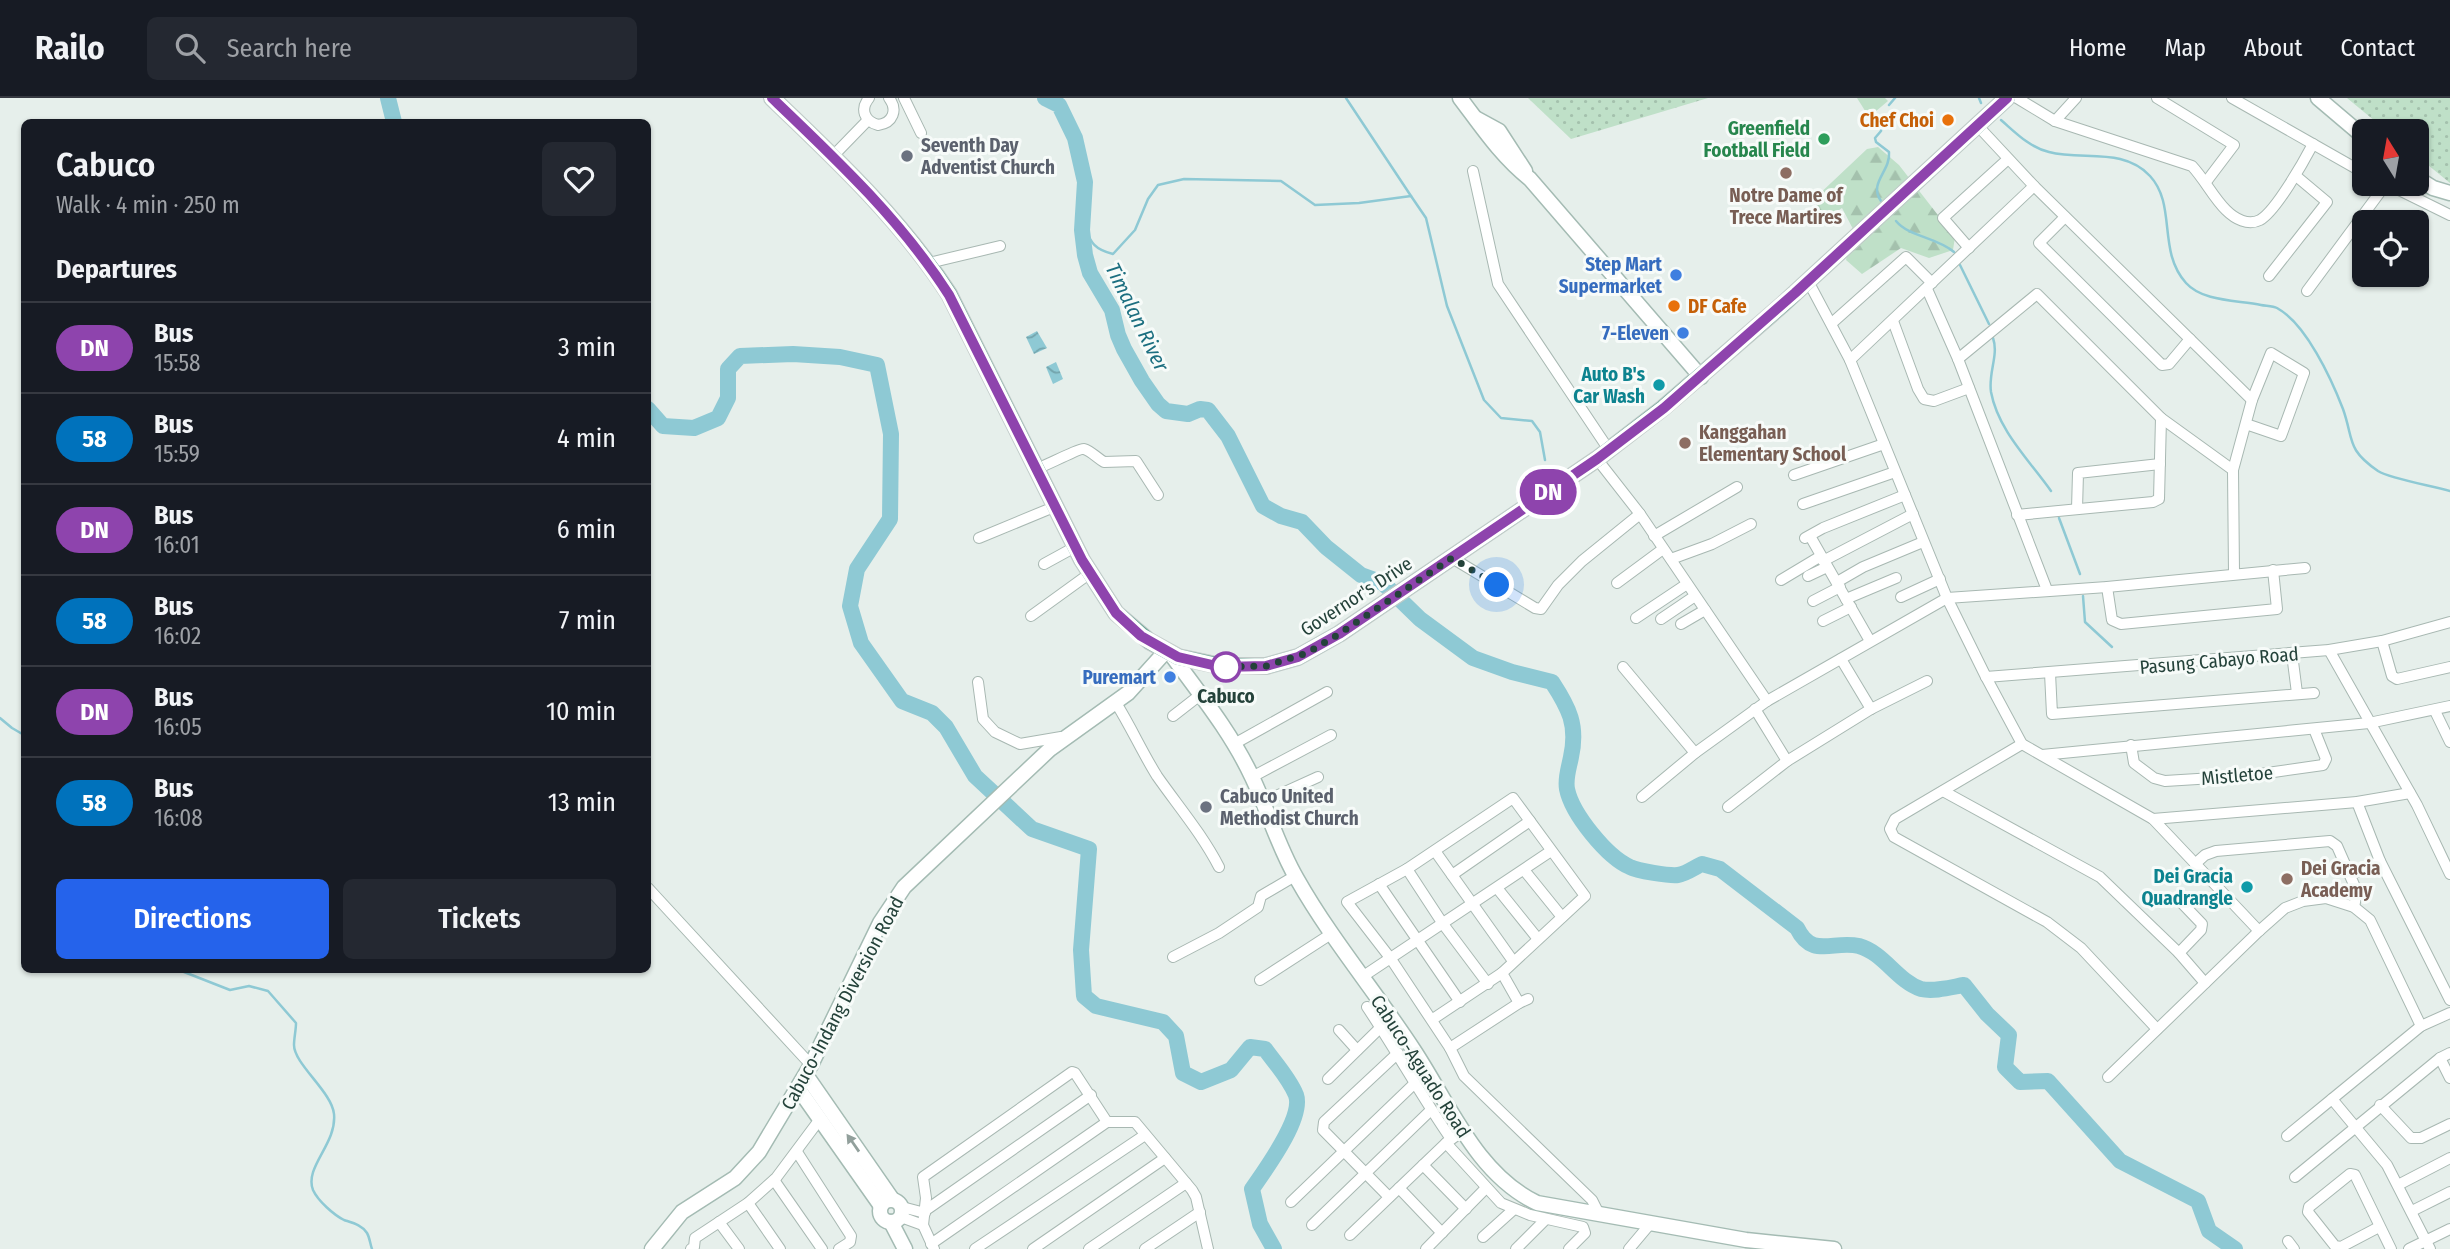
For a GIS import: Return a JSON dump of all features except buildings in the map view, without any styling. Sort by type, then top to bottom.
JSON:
[{"type":"main road","name":"Governor's Drive","points":[[772,98],[867,191],[929,263],[949,295],[1089,574],[1123,620],[1141,636],[1168,652],[1221,667],[1277,664],[1314,649],[1390,601],[1603,454],[1701,377],[2007,98]]},
{"type":"street","points":[[869,98],[864,108],[868,120],[878,125],[892,118],[892,103],[906,99],[921,133]]},
{"type":"street","points":[[1460,98],[1475,118],[1499,131],[1530,179],[1701,377]]},
{"type":"street","points":[[2017,98],[2055,121],[2192,166],[2225,210],[2240,221],[2263,219],[2296,176],[2313,144]]},
{"type":"street","points":[[2055,121],[2076,98]]},
{"type":"street","points":[[2157,98],[2234,145],[2206,182]]},
{"type":"street","points":[[2232,98],[2352,166]]},
{"type":"street","points":[[2318,98],[2352,127]]},
{"type":"street","points":[[833,156],[868,120]]},
{"type":"street","points":[[1977,125],[2064,217],[2252,400]]},
{"type":"street","points":[[1969,248],[1943,218],[2008,159]]},
{"type":"street","points":[[1473,171],[1498,284],[1654,536],[1767,701]]},
{"type":"street","points":[[2269,276],[2327,202],[2296,176]]},
{"type":"street","points":[[1850,360],[2034,186]]},
{"type":"street","points":[[2429,186],[2450,193]]},
{"type":"street","points":[[2307,291],[2377,196]]},
{"type":"street","points":[[2411,196],[2450,215]]},
{"type":"street","points":[[2064,217],[2039,243],[2162,365],[2169,364],[2190,340]]},
{"type":"street","points":[[929,263],[1000,246]]},
{"type":"street","points":[[1832,323],[1906,257],[1929,286],[2047,590]]},
{"type":"street","points":[[1808,281],[1850,360],[1947,598],[2022,744],[2152,819],[2259,931]]},
{"type":"street","points":[[1958,359],[2037,294],[2161,418],[2232,470]]},
{"type":"street","points":[[1893,321],[1924,399],[1934,401],[1969,388]]},
{"type":"street","points":[[2234,573],[2232,470],[2245,424],[2252,400],[2271,353],[2304,373],[2281,436],[2245,424]]},
{"type":"street","points":[[2017,514],[2153,502],[2159,499],[2161,418]]},
{"type":"street","points":[[1794,475],[1884,444]]},
{"type":"street","points":[[1036,469],[1056,462],[1079,448],[1087,449],[1104,462],[1136,461],[1158,495]]},
{"type":"street","points":[[2077,509],[2078,473],[2160,464]]},
{"type":"street","points":[[1802,504],[1895,472]]},
{"type":"street","points":[[1654,536],[1737,487]]},
{"type":"street","points":[[1870,641],[1839,585],[1807,538],[1823,528],[1905,495]]},
{"type":"street","points":[[979,538],[1054,507]]},
{"type":"street","points":[[1452,558],[1535,608],[1541,609],[1558,585],[1582,561],[1640,514]]},
{"type":"street","points":[[1781,580],[1913,514]]},
{"type":"street","points":[[1671,559],[1712,544],[1751,524]]},
{"type":"street","points":[[1813,601],[1863,568],[1923,542]]},
{"type":"street","points":[[1044,564],[1075,547]]},
{"type":"street","points":[[1617,583],[1663,549]]},
{"type":"street","points":[[1808,576],[1823,561]]},
{"type":"street","points":[[1642,797],[1695,753],[1767,701],[1947,598],[2107,587],[2305,568]]},
{"type":"street","points":[[2107,587],[2112,620],[2122,624],[2277,609],[2273,570]]},
{"type":"street","points":[[1031,616],[1089,574]]},
{"type":"street","points":[[1823,621],[1849,603],[1896,578]]},
{"type":"street","points":[[1901,597],[1940,579]]},
{"type":"street","points":[[1636,618],[1687,584]]},
{"type":"street","points":[[1661,619],[1695,596]]},
{"type":"street","points":[[1681,624],[1705,610]]},
{"type":"street","name":"Pasung Cabayo Road","points":[[1986,677],[2329,650],[2382,641],[2450,622]]},
{"type":"street","points":[[2382,641],[2392,676],[2397,679],[2450,667]]},
{"type":"street","points":[[2329,650],[2410,793],[2450,874]]},
{"type":"street","name":"Cabuco-Aguado Road","points":[[1168,652],[1234,744],[1252,777],[1295,876],[1331,934],[1413,1048],[1453,1137],[1502,1182],[1537,1203],[1746,1240],[1834,1249]]},
{"type":"street","name":"Cabuco-Indang Diversion Road","points":[[652,1249],[688,1207],[745,1169],[768,1139],[805,1076],[874,934],[892,904],[927,864],[1065,737],[1116,703],[1168,652]]},
{"type":"street","points":[[2292,654],[2297,693]]},
{"type":"street","points":[[1841,659],[1871,709]]},
{"type":"street","points":[[1623,667],[1695,753]]},
{"type":"street","points":[[2050,673],[2052,714],[2297,693],[2314,694]]},
{"type":"street","points":[[1728,807],[1787,761],[1871,709],[1927,681]]},
{"type":"street","points":[[978,682],[983,719],[995,732],[1020,744],[1065,737]]},
{"type":"street","points":[[1234,744],[1326,692]]},
{"type":"street","points":[[1173,716],[1200,695]]},
{"type":"street","points":[[1116,703],[1157,775],[1208,846],[1219,867]]},
{"type":"street","points":[[2042,755],[2369,723],[2450,706]]},
{"type":"street","points":[[1755,709],[1787,761]]},
{"type":"street","points":[[2435,711],[2450,742]]},
{"type":"street","name":"Mistletoe","points":[[2131,745],[2134,763],[2154,778],[2165,781],[2246,776],[2323,765],[2326,759],[2314,729]]},
{"type":"street","points":[[1252,777],[1331,735]]},
{"type":"street","points":[[2022,744],[1895,819],[1890,829],[1894,837],[2047,922],[2081,948],[2157,1029]]},
{"type":"street","points":[[1263,802],[1318,777]]},
{"type":"street","points":[[1943,791],[2100,877],[2179,953],[2205,983]]},
{"type":"street","points":[[2152,819],[2357,802],[2410,793]]},
{"type":"street","points":[[1433,1019],[1502,973],[1585,896],[1513,798],[1407,869],[1347,902],[1391,958],[1433,1019],[1464,1076],[1592,1200],[1600,1214]]},
{"type":"street","points":[[2357,802],[2380,861],[2450,1000]]},
{"type":"street","points":[[1452,876],[1530,821]]},
{"type":"street","points":[[2195,864],[2205,855],[2216,851],[2330,841],[2337,846],[2357,892],[2354,907]]},
{"type":"street","points":[[1435,851],[1513,961]]},
{"type":"street","points":[[1362,977],[1552,851]]},
{"type":"street","points":[[2350,875],[2380,861]]},
{"type":"street","points":[[1407,869],[1443,924],[1488,984]]},
{"type":"street","points":[[1524,870],[1562,917]]},
{"type":"street","points":[[1173,957],[1219,933],[1258,907],[1261,896],[1295,876]]},
{"type":"street","points":[[1379,884],[1460,1002]]},
{"type":"street","points":[[1497,887],[1538,939]]},
{"type":"street","points":[[651,892],[805,1076],[894,1212],[902,1243]]},
{"type":"street","points":[[2109,1077],[2259,931],[2285,908],[2303,901],[2326,898],[2354,907],[2370,920],[2421,1026]]},
{"type":"street","points":[[2178,899],[2202,924],[2201,930],[2179,953]]},
{"type":"street","points":[[1260,980],[1331,934]]},
{"type":"street","points":[[1450,1048],[1524,1001],[1502,973]]},
{"type":"street","points":[[1367,1007],[1431,1110],[1453,1137],[1486,1188],[1500,1203],[1513,1210],[1583,1227],[1586,1230],[1569,1249]]},
{"type":"street","points":[[2287,1136],[2421,1026],[2450,1013]]},
{"type":"street","points":[[1328,1079],[1381,1027]]},
{"type":"street","points":[[1339,1030],[1357,1051]]},
{"type":"street","points":[[1390,1197],[1323,1130],[1324,1122],[1398,1053]]},
{"type":"street","points":[[2295,1177],[2445,1055],[2450,1078]]},
{"type":"street","points":[[1107,1122],[1076,1073],[1072,1072],[983,1134],[923,1177],[923,1225],[933,1246],[1107,1122],[1135,1122],[1196,1197],[1205,1247]]},
{"type":"street","points":[[805,1076],[820,1119],[894,1212],[923,1225]]},
{"type":"street","points":[[1290,1202],[1415,1083]]},
{"type":"street","points":[[894,1212],[925,1211],[1091,1095]]},
{"type":"street","points":[[2332,1099],[2387,1165],[2428,1245]]},
{"type":"street","points":[[2381,1105],[2411,1138],[2421,1138],[2450,1124]]},
{"type":"street","points":[[1312,1225],[1431,1110]]},
{"type":"street","points":[[693,1248],[695,1238],[747,1203],[774,1180],[820,1119]]},
{"type":"street","points":[[975,1249],[1145,1135]]},
{"type":"street","points":[[1350,1235],[1453,1137]]},
{"type":"street","points":[[797,1152],[851,1236],[850,1242],[839,1249]]},
{"type":"street","points":[[1033,1249],[1166,1158]]},
{"type":"street","points":[[2399,1185],[2450,1158]]},
{"type":"street","points":[[1423,1165],[1466,1209]]},
{"type":"street","points":[[2379,1227],[2341,1247],[2335,1245],[2308,1212],[2309,1207],[2350,1174],[2355,1175],[2391,1249]]},
{"type":"street","points":[[774,1180],[822,1249]]},
{"type":"street","points":[[1089,1249],[1185,1183]]},
{"type":"street","points":[[1399,1188],[1442,1233]]},
{"type":"street","points":[[1426,1249],[1486,1188]]},
{"type":"street","points":[[2412,1211],[2450,1192]]},
{"type":"street","points":[[747,1203],[780,1249]]},
{"type":"street","points":[[1483,1237],[1513,1210]]},
{"type":"street","points":[[1145,1249],[1200,1212]]},
{"type":"street","points":[[1516,1249],[1546,1219]]},
{"type":"street","points":[[719,1222],[739,1249]]},
{"type":"street","points":[[1629,1249],[1650,1224]]},
{"type":"street","points":[[2409,1249],[2428,1245],[2450,1229]]},
{"type":"green space","points":[[1528,98],[1708,98],[1571,139]]},
{"type":"green space","points":[[1857,98],[1885,98],[1888,101],[1869,117]]},
{"type":"green space","points":[[2347,98],[2450,98],[2450,183],[2429,166],[2429,119],[2372,119]]},
{"type":"green space","points":[[1878,147],[1899,165],[1955,237],[1953,250],[1929,258],[1901,248],[1862,274],[1846,260],[1853,229],[1842,208],[1822,222],[1814,199],[1867,149]]},
{"type":"water","points":[[1037,331],[1047,348],[1034,354],[1026,337]]},
{"type":"water","points":[[1056,362],[1063,379],[1053,384],[1046,367]]},
{"type":"waterway","points":[[388,98],[393,119]]},
{"type":"waterway","name":"Timalan River","points":[[1045,98],[1059,105],[1075,138],[1085,182],[1082,230],[1090,273],[1112,310],[1124,349],[1158,404],[1166,411],[1188,414],[1200,409],[1208,410],[1228,436],[1263,506],[1281,516],[1302,522],[1326,547],[1361,575],[1383,583],[1420,619],[1473,658],[1552,682],[1563,700],[1573,726],[1573,746],[1566,781],[1570,799],[1601,845],[1621,862],[1646,872],[1674,875],[1702,864],[1720,869],[1797,928],[1809,943],[1816,946],[1859,946],[1876,955],[1905,980],[1921,989],[1937,990],[1964,985],[1987,1014],[2009,1035],[2005,1067],[2020,1082],[2048,1081],[2120,1161],[2198,1201],[2209,1231],[2235,1249]]},
{"type":"waterway","points":[[1346,98],[1411,196]]},
{"type":"waterway","points":[[1889,105],[1895,98]]},
{"type":"waterway","points":[[1979,98],[1981,103]]},
{"type":"waterway","points":[[2001,120],[2023,139],[2042,150],[2128,161],[2150,176],[2163,200],[2172,257],[2186,283],[2211,297],[2274,307],[2288,316],[2307,339],[2332,382],[2353,443],[2361,456],[2384,474],[2450,491]]},
{"type":"waterway","points":[[1881,122],[1881,131],[1875,138],[1876,142],[1889,152],[1889,159],[1877,188],[1881,201]]},
{"type":"waterway","points":[[1083,225],[1094,244],[1113,254],[1135,230],[1148,199],[1158,185],[1184,179],[1281,181],[1315,205],[1359,203],[1411,196],[1426,218],[1447,306],[1484,400],[1501,418],[1532,421],[1540,432],[1545,460]]},
{"type":"waterway","points":[[1896,221],[1908,230],[1954,252]]},
{"type":"waterway","points":[[1960,265],[1989,324]]},
{"type":"waterway","points":[[1993,338],[1995,351],[1990,385],[1995,406],[2007,432],[2051,491]]},
{"type":"waterway","points":[[651,412],[663,426],[694,428],[718,418],[728,398],[728,369],[740,356],[793,354],[840,357],[877,365],[891,434],[890,519],[857,569],[850,606],[861,643],[902,701],[932,713],[946,727],[975,776],[1032,829],[1089,849],[1081,950],[1084,996],[1096,1006],[1163,1022],[1176,1036],[1183,1073],[1201,1082],[1231,1070],[1250,1047],[1265,1049],[1286,1077],[1296,1095],[1294,1117],[1282,1144],[1252,1189],[1260,1224],[1274,1249]]},
{"type":"waterway","points":[[2059,518],[2080,574]]},
{"type":"waterway","points":[[2083,596],[2085,622],[2112,647]]},
{"type":"waterway","points":[[0,718],[21,733]]},
{"type":"waterway","points":[[187,973],[230,990],[249,986],[268,991],[296,1023],[296,1053],[332,1105],[334,1114],[331,1135],[313,1173],[313,1190],[322,1203],[336,1215],[365,1230],[372,1249]]},
{"type":"bus line","name":"DN","points":[[772,98],[867,191],[929,263],[949,295],[1089,574],[1116,613],[1141,636],[1178,657],[1210,665],[1245,668],[1277,664],[1298,657],[1339,634],[1597,459],[1709,371],[2007,98]]},
{"type":"place","name":"Chef Choi","points":[[1948,120]]},
{"type":"place","name":"Greenfield Football Field","points":[[1824,139]]},
{"type":"place","name":"Seventh Day Adventist Church","points":[[907,156]]},
{"type":"place","name":"Notre Dame of Trece Martires","points":[[1786,173]]},
{"type":"place","name":"Step Mart Supermarket","points":[[1676,275]]},
{"type":"place","name":"DF Cafe","points":[[1674,306]]},
{"type":"place","name":"7-Eleven","points":[[1683,333]]},
{"type":"place","name":"Auto B's Car Wash","points":[[1659,385]]},
{"type":"place","name":"Kanggahan Elementary School","points":[[1685,443]]},
{"type":"place","name":"Cabuco","points":[[1226,667]]},
{"type":"place","name":"Puremart","points":[[1170,677]]},
{"type":"place","name":"Cabuco United Methodist Church","points":[[1206,807]]},
{"type":"place","name":"Dei Gracia Academy","points":[[2287,879]]},
{"type":"place","name":"Dei Gracia Quadrangle","points":[[2247,887]]},
{"type":"route","points":[[1226,667],[1221,667],[1266,666],[1307,653],[1452,558],[1497,585]]}]
